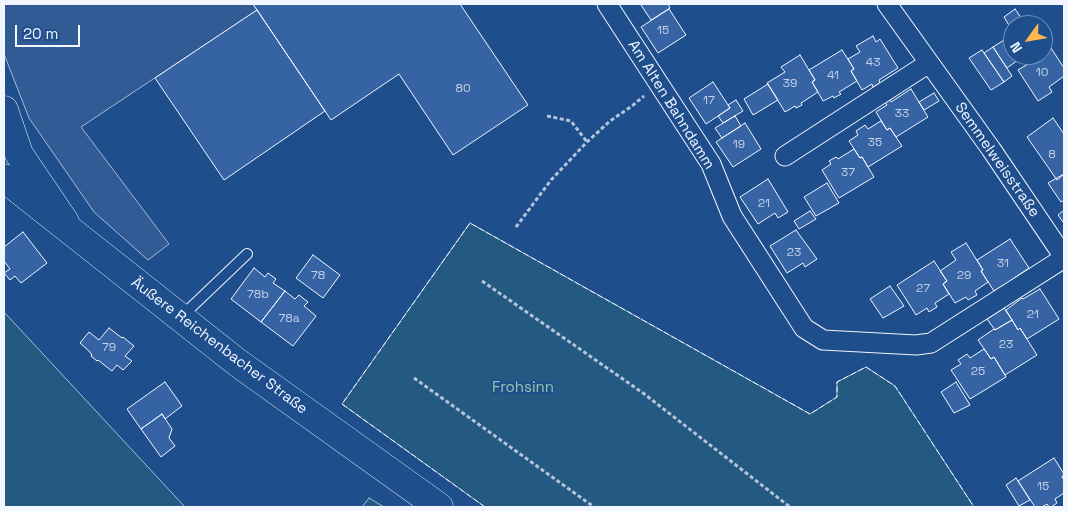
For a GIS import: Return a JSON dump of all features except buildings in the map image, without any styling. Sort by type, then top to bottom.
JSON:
[{"type":"main road","points":[[4,110],[19,154],[72,232]]},
{"type":"main road","name":"Äußere Reichenbacher Straße","points":[[4,178],[179,318],[282,396],[439,507]]},
{"type":"street","name":"Am Alten Bahndamm","points":[[607,4],[711,164],[732,216],[804,328],[823,340],[916,345],[931,343]]},
{"type":"street","name":"Semmelweisstraße","points":[[887,4],[991,150],[1064,257],[931,343]]},
{"type":"street","points":[[785,156],[929,63]]},
{"type":"lane","points":[[179,318],[247,254]]},
{"type":"path","points":[[516,227],[551,180],[587,142],[610,121],[632,106]]},
{"type":"path","points":[[547,116],[571,121],[587,142]]},
{"type":"path","points":[[482,281],[643,393],[790,507]]},
{"type":"path","points":[[414,378],[594,507]]},
{"type":"green space","name":"Frohsinn","points":[[470,223],[810,414],[837,397],[837,382],[866,367],[895,386],[974,507],[485,507],[342,404]]},
{"type":"green space","points":[[4,312],[185,507],[4,507]]},
{"type":"green space","points":[[369,498],[384,507],[362,507]]},
{"type":"shaded area","points":[[4,4],[253,4],[257,10],[81,127],[169,244],[148,260],[94,212],[29,118],[4,54]]},
{"type":"fence","points":[[485,507],[342,404],[470,223],[810,414],[837,397],[837,382],[866,367],[895,386],[974,507]]}]
